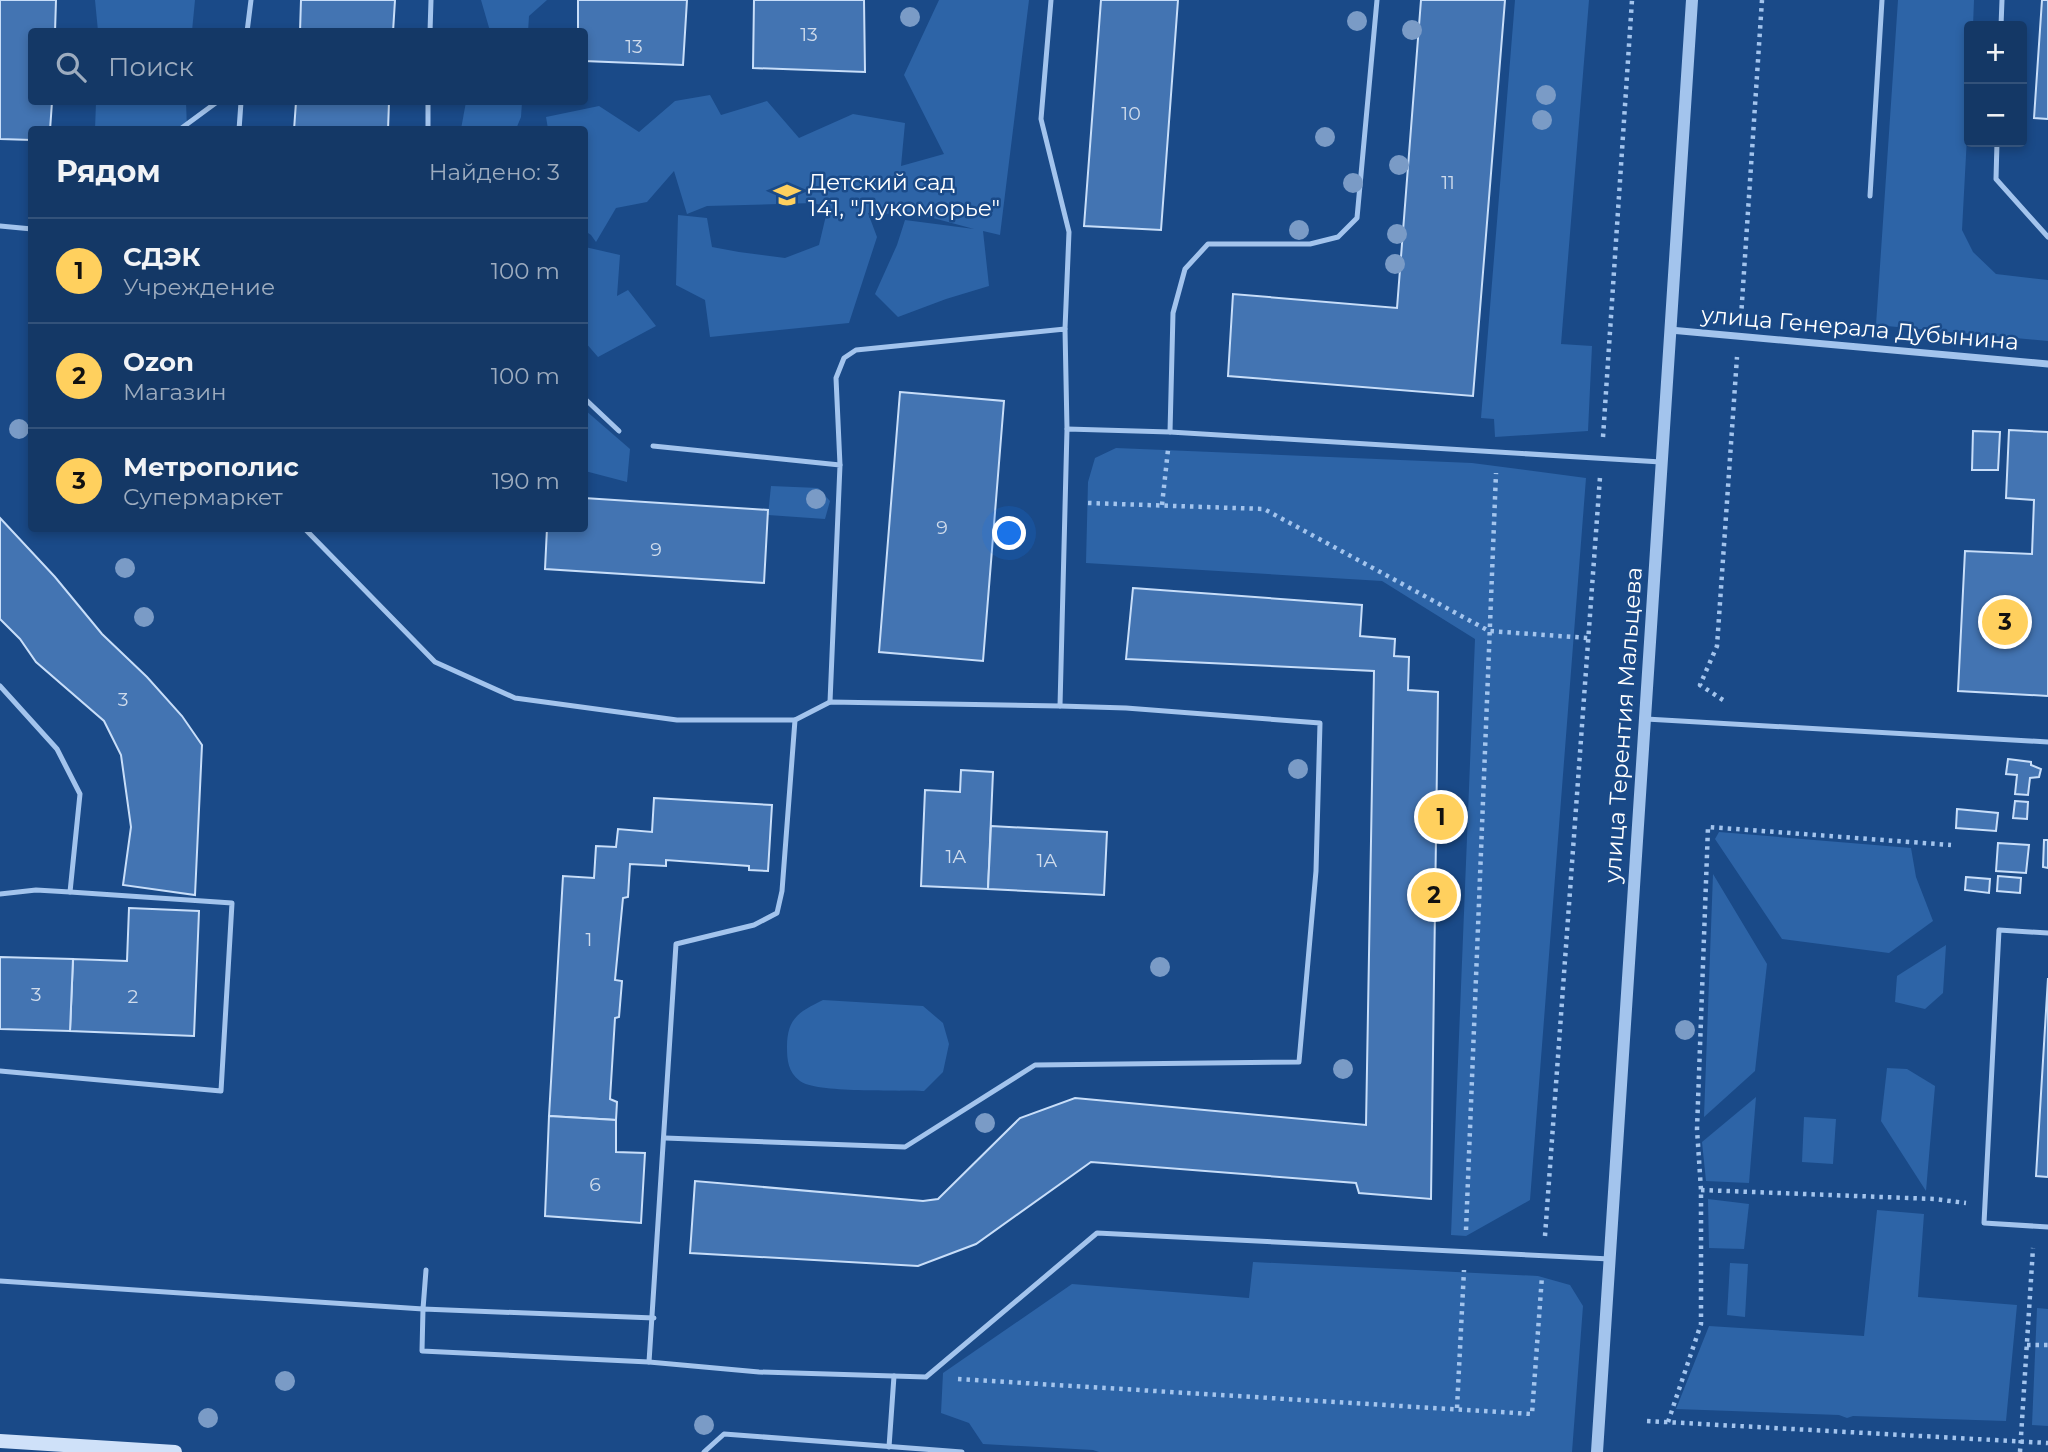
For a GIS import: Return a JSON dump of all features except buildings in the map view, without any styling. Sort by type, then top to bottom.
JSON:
[{"type":"main road","points":[[0,1441],[175,1452]]},
{"type":"street","name":"улица Терентия Мальцева","points":[[1597,1452],[1692,0]]},
{"type":"street","name":"улица Генерала Дубынина","points":[[1669,330],[2048,365]]},
{"type":"lane","points":[[248,28],[251,0]]},
{"type":"lane","points":[[430,28],[431,0]]},
{"type":"lane","points":[[1051,0],[1041,119],[1069,232],[1065,330],[1067,429],[1060,706]]},
{"type":"lane","points":[[1170,432],[1173,313],[1185,269],[1208,244],[1310,244],[1338,237],[1357,218],[1377,0]]},
{"type":"lane","points":[[1870,196],[1882,0]]},
{"type":"lane","points":[[2001,21],[2002,0]]},
{"type":"lane","points":[[184,126],[213,105]]},
{"type":"lane","points":[[239,126],[241,105]]},
{"type":"lane","points":[[428,105],[428,126]]},
{"type":"lane","points":[[1997,147],[1996,179],[2048,237]]},
{"type":"lane","points":[[0,226],[28,229]]},
{"type":"lane","points":[[830,702],[841,465],[835,378],[844,358],[856,350],[1065,330]]},
{"type":"lane","points":[[588,402],[619,431]]},
{"type":"lane","points":[[1067,429],[1170,432],[1661,461]]},
{"type":"lane","points":[[653,446],[841,465]]},
{"type":"lane","points":[[308,532],[435,662],[515,698],[677,720],[795,720],[830,702],[1126,708],[1320,723],[1316,871],[1299,1062],[1035,1065],[905,1147],[665,1138]]},
{"type":"lane","points":[[0,686],[57,749],[80,794],[70,892]]},
{"type":"lane","points":[[1644,719],[2048,742]]},
{"type":"lane","points":[[649,1362],[677,944],[754,925],[777,913],[782,891],[795,720]]},
{"type":"lane","points":[[0,894],[36,890],[232,903],[221,1091],[0,1071]]},
{"type":"lane","points":[[2048,933],[1999,930],[1984,1223],[2048,1227]]},
{"type":"lane","points":[[426,1270],[422,1351],[649,1362],[759,1372],[926,1377],[1097,1233],[1609,1259]]},
{"type":"lane","points":[[0,1281],[423,1309],[654,1318]]},
{"type":"lane","points":[[888,1447],[894,1376]]},
{"type":"lane","points":[[704,1452],[723,1434],[962,1452]]},
{"type":"path","points":[[926,1377],[1532,1414],[1632,0]]},
{"type":"path","points":[[1163,505],[1170,432]]},
{"type":"path","points":[[1457,1409],[1498,451]]},
{"type":"path","points":[[1088,503],[1264,509],[1489,631],[1588,638]]},
{"type":"path","points":[[1717,646],[1700,685],[1720,699],[1733,701]]},
{"type":"path","points":[[1668,1422],[1701,1324],[1701,1190],[1697,1129],[1708,827],[1951,845]]},
{"type":"path","points":[[1701,1190],[1934,1199],[1985,1205]]},
{"type":"path","points":[[2020,1452],[2035,1226]]},
{"type":"path","points":[[2027,1345],[2048,1345]]},
{"type":"path","points":[[1647,1421],[2048,1443]]},
{"type":"shaded area","points":[[95,0],[195,0],[192,28],[98,28]]},
{"type":"shaded area","points":[[481,0],[547,0],[529,16],[528,28],[489,28]]},
{"type":"shaded area","points":[[939,0],[1029,0],[1000,235],[983,231],[989,286],[898,317],[875,294],[905,220],[974,229],[922,215],[868,213],[877,237],[849,323],[710,337],[705,300],[676,285],[678,215],[707,218],[712,247],[785,258],[819,245],[828,207],[813,203],[707,206],[687,214],[674,171],[647,202],[616,208],[596,242],[588,233],[588,126],[548,126],[546,117],[599,106],[639,132],[675,101],[710,95],[721,115],[767,101],[799,138],[853,114],[905,123],[901,166],[944,154],[904,75]]},
{"type":"shaded area","points":[[1515,0],[1589,0],[1561,344],[1592,346],[1588,431],[1495,437],[1494,419],[1481,418]]},
{"type":"shaded area","points":[[1898,0],[1974,0],[1973,21],[1964,21],[1964,147],[1966,147],[1962,230],[1973,252],[1996,274],[2048,280],[2048,341],[1876,325]]},
{"type":"shaded area","points":[[96,105],[186,105],[187,126],[95,126]]},
{"type":"shaded area","points":[[465,105],[522,105],[517,126],[462,126]]},
{"type":"shaded area","points":[[588,248],[620,255],[617,296],[628,290],[656,326],[598,357],[588,345]]},
{"type":"shaded area","points":[[588,413],[630,449],[627,482],[588,472]]},
{"type":"shaded area","points":[[1116,448],[1472,463],[1586,478],[1530,1200],[1466,1236],[1451,1235],[1475,639],[1382,581],[1086,563],[1088,482],[1095,458]]},
{"type":"shaded area","points":[[771,486],[818,488],[830,501],[825,519],[768,515]]},
{"type":"shaded area","points":[[1719,832],[1911,848],[1916,877],[1933,921],[1889,953],[1782,939],[1715,839]]},
{"type":"shaded area","points":[[1713,874],[1767,964],[1755,1071],[1704,1117]]},
{"type":"shaded area","points":[[1946,945],[1943,993],[1925,1009],[1895,1002],[1897,976]]},
{"type":"shaded area","points":[[823,1000],[923,1006],[943,1023],[949,1044],[943,1072],[924,1091],[839,1089],[808,1085],[800,1081],[793,1074],[788,1061],[789,1029],[801,1012]]},
{"type":"shaded area","points":[[1887,1068],[1907,1069],[1935,1086],[1926,1191],[1881,1121]]},
{"type":"shaded area","points":[[1756,1097],[1749,1183],[1706,1181],[1702,1142]]},
{"type":"shaded area","points":[[1804,1117],[1836,1119],[1833,1164],[1802,1162]]},
{"type":"shaded area","points":[[1708,1199],[1749,1204],[1744,1249],[1709,1248]]},
{"type":"shaded area","points":[[1877,1210],[1924,1214],[1918,1297],[2017,1305],[2006,1421],[1853,1416],[1847,1418],[1839,1415],[1676,1409],[1709,1326],[1864,1336]]},
{"type":"shaded area","points":[[1253,1262],[1538,1276],[1570,1285],[1583,1306],[1572,1452],[1099,1452],[983,1444],[969,1423],[941,1413],[943,1373],[1072,1284],[1249,1298]]},
{"type":"shaded area","points":[[1730,1263],[1748,1264],[1745,1317],[1727,1315]]},
{"type":"shaded area","points":[[2037,1308],[2048,1309],[2048,1426],[2032,1425]]},
{"type":"place","name":"Детский сад 141, \"Лукоморье\"","points":[[787,195]]},
{"type":"place","name":"Метрополис","points":[[2005,622]]},
{"type":"place","name":"СДЭК","points":[[1441,817]]},
{"type":"place","name":"Ozon","points":[[1434,895]]}]
